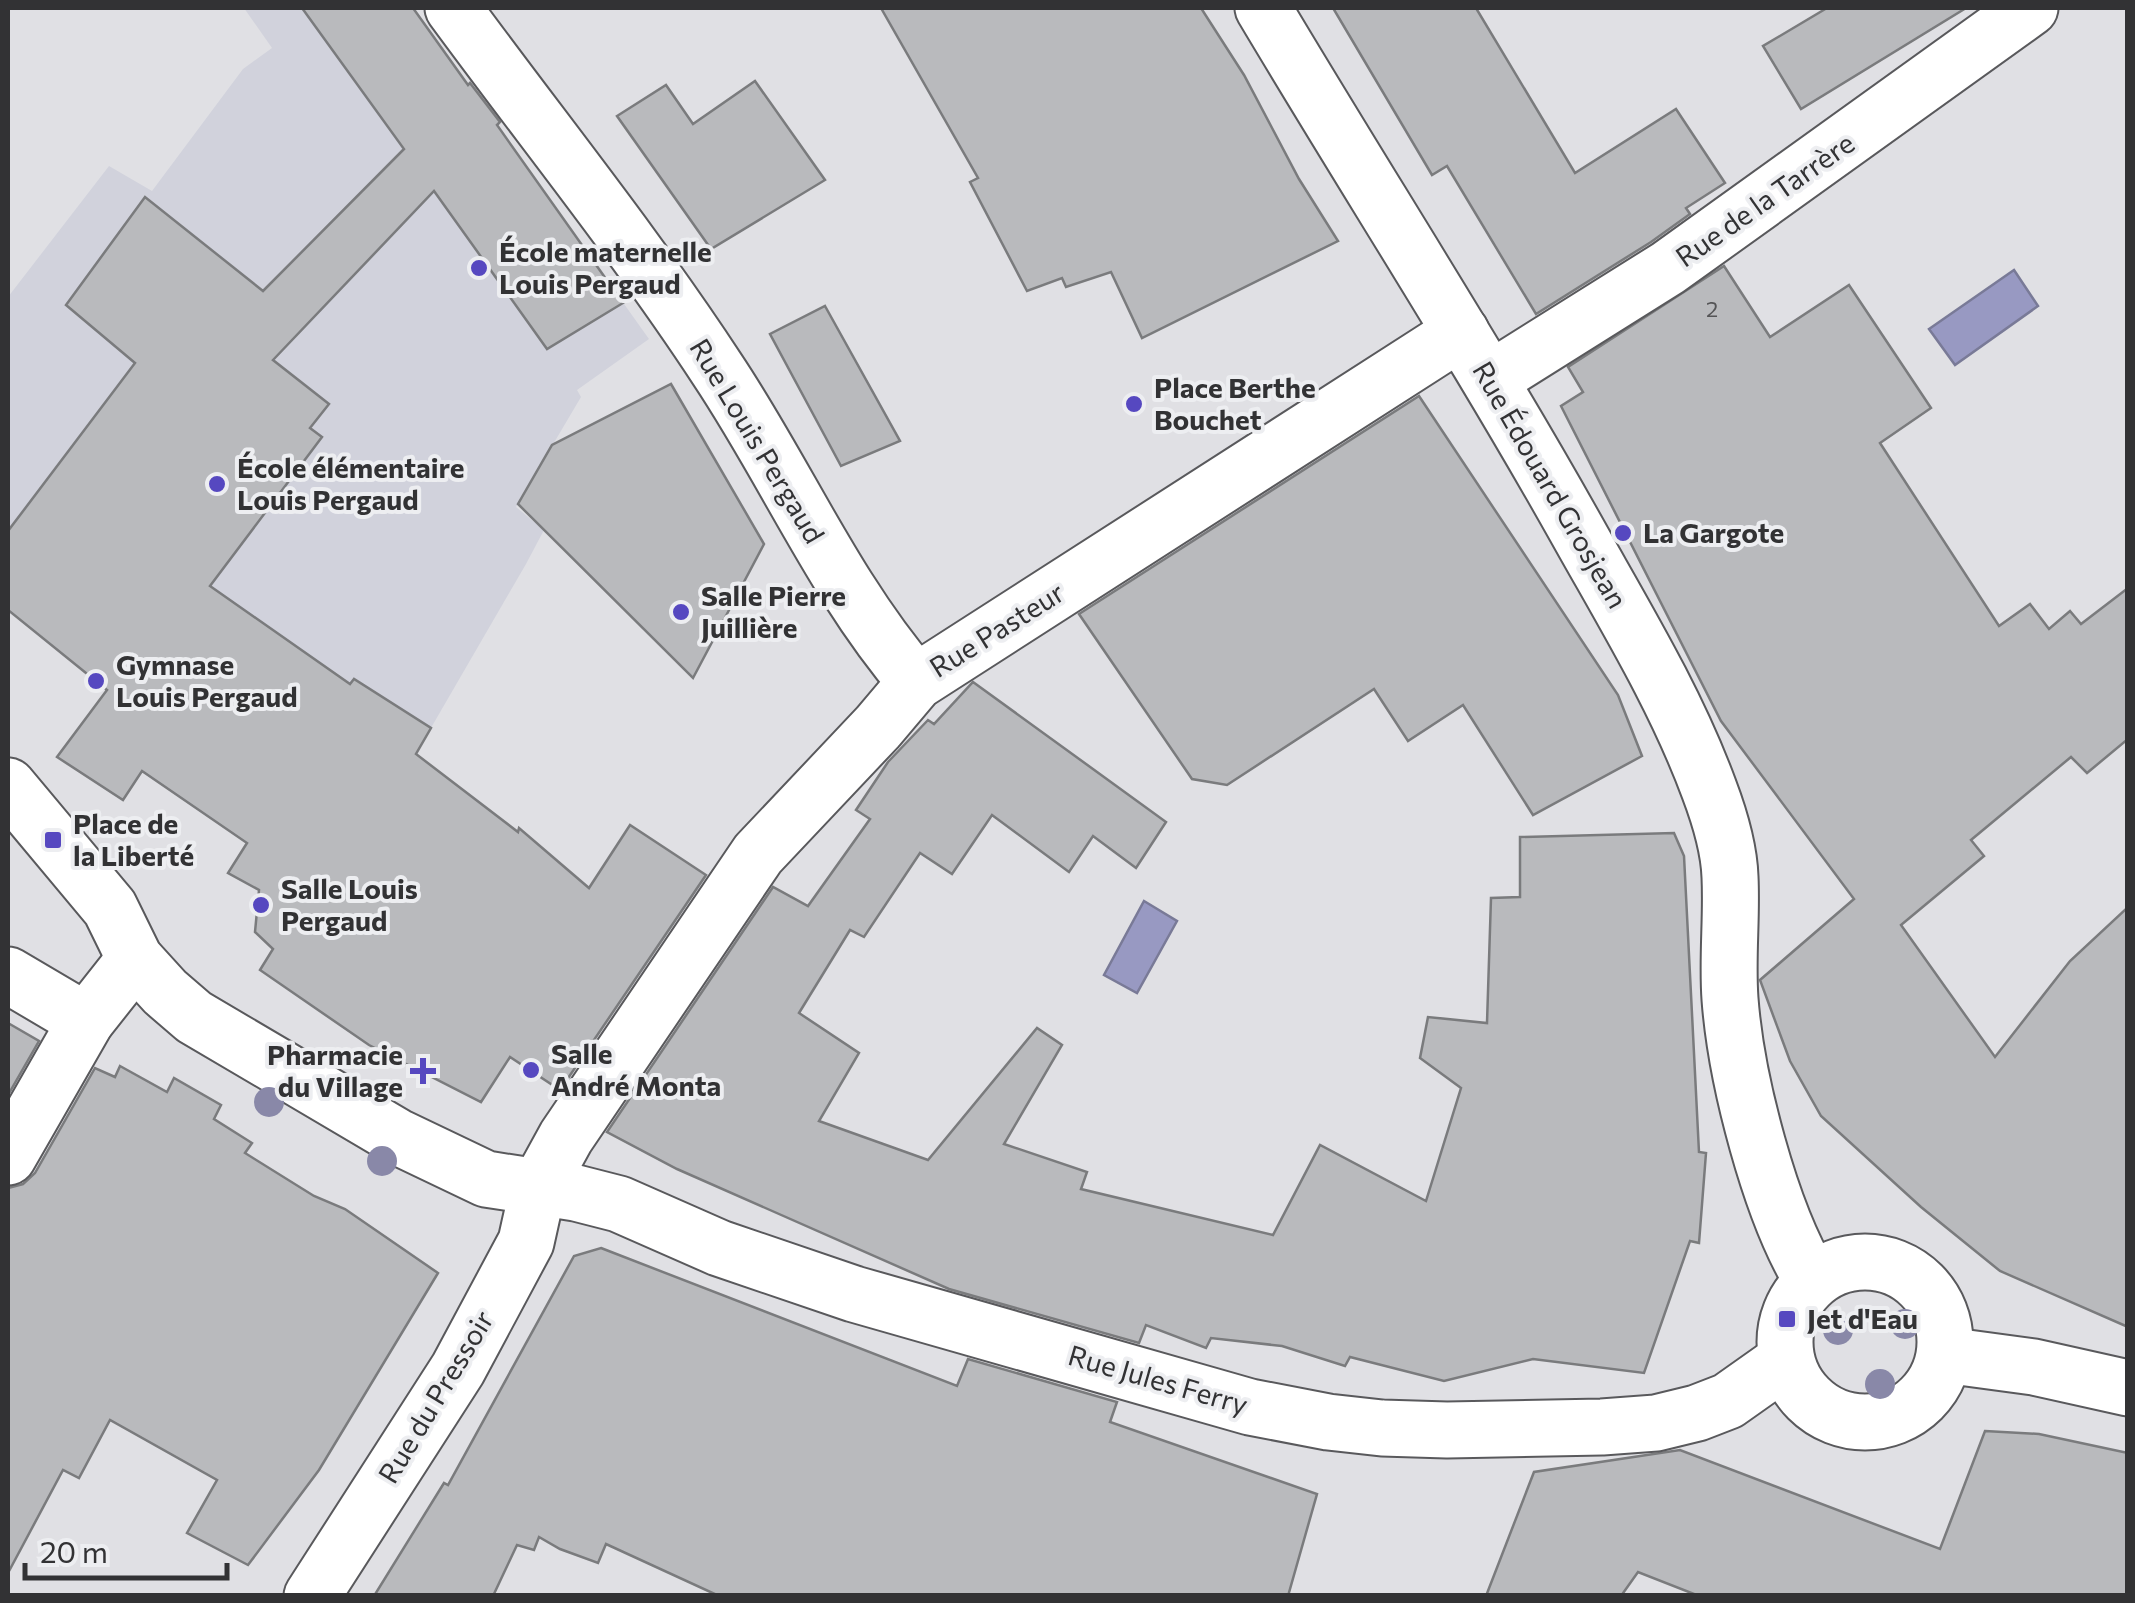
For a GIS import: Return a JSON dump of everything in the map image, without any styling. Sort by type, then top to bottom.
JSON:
[{"type":"street","name":"Rue Louis Pergaud","points":[[453,8],[626,238],[719,371],[824,554],[884,644],[916,682]]},
{"type":"street","name":"Rue Édouard Grosjean","points":[[1262,8],[1491,379],[1664,686],[1698,760],[1724,834],[1730,874],[1730,999],[1738,1065],[1768,1172],[1799,1258],[1812,1280]]},
{"type":"street","name":"Rue de la Tarrère","points":[[1491,379],[1668,268],[2030,8]]},
{"type":"street","name":"Rue Pasteur","points":[[538,1188],[566,1137],[758,854],[916,682],[1461,332]]},
{"type":"street","points":[[17,798],[110,908],[135,959],[194,1017],[396,1136],[486,1179],[538,1188]]},
{"type":"street","points":[[8,1157],[86,1021],[135,959]]},
{"type":"street","points":[[8,975],[86,1021]]},
{"type":"street","name":"Rue Jules Ferry","points":[[538,1188],[619,1204],[720,1248],[854,1294],[1250,1407],[1328,1422],[1448,1430],[1656,1422],[1697,1414],[1728,1401],[1786,1360]]},
{"type":"street","name":"Rue du Pressoir","points":[[312,1596],[458,1369],[526,1242],[538,1188]]},
{"type":"street","points":[[1847,1262],[1886,1263],[1921,1283],[1942,1315],[1945,1355],[1936,1381],[1919,1402],[1895,1416],[1867,1422],[1840,1418],[1816,1406],[1797,1384],[1786,1360],[1784,1339],[1792,1306],[1812,1280],[1847,1262]]},
{"type":"street","points":[[1945,1355],[2034,1366],[2128,1388]]},
{"type":"shaded area","name":"École élémentaire Louis Pergaud","points":[[244,8],[413,8],[649,339],[577,390],[581,397],[516,507],[544,530],[526,564],[406,771],[274,948],[255,932],[256,914],[267,895],[228,873],[247,843],[142,772],[123,801],[57,757],[107,690],[8,610],[8,297],[109,166],[152,191],[243,69],[272,48]]},
{"type":"water","points":[[2014,270],[2038,306],[1955,365],[1929,329]]},
{"type":"water","points":[[1144,901],[1177,921],[1137,993],[1104,975]]},
{"type":"building","points":[[302,8],[413,8],[500,122],[497,125],[623,303],[547,349],[434,191],[273,360],[329,404],[310,428],[322,437],[210,586],[350,684],[354,679],[431,728],[416,754],[518,832],[519,828],[589,888],[630,825],[706,875],[560,1090],[510,1057],[481,1102],[369,1045],[260,970],[273,949],[255,932],[259,890],[228,873],[247,843],[142,771],[123,800],[57,757],[107,690],[8,610],[8,531],[135,363],[66,305],[145,197],[263,291],[404,149]]},
{"type":"building","points":[[881,8],[1201,8],[1244,75],[1299,179],[1338,241],[1142,338],[1111,272],[1066,287],[1062,278],[1027,291],[970,182],[978,178]]},
{"type":"building","points":[[1333,8],[1476,8],[1575,173],[1676,109],[1725,183],[1686,208],[1690,214],[1651,242],[1536,314],[1447,166],[1432,175]]},
{"type":"building","points":[[1827,8],[1966,8],[1801,109],[1763,46]]},
{"type":"building","points":[[755,81],[825,180],[711,249],[617,116],[666,85],[693,124]]},
{"type":"building","points":[[1724,266],[1770,337],[1849,285],[1931,408],[1880,443],[1999,626],[2030,604],[2049,629],[2070,611],[2081,624],[2128,588],[2128,739],[2087,773],[2071,757],[1971,840],[1984,856],[1901,925],[1995,1057],[2070,961],[2128,907],[2128,1327],[2000,1271],[1921,1207],[1821,1116],[1790,1061],[1760,980],[1854,899],[1721,721],[1561,406],[1583,392],[1568,367]]},
{"type":"building","points":[[825,306],[900,441],[841,466],[770,334]]},
{"type":"building","points":[[671,384],[764,544],[693,678],[518,504],[552,445]]},
{"type":"building","points":[[1419,396],[1618,695],[1642,756],[1533,815],[1463,705],[1408,741],[1374,689],[1227,785],[1192,779],[1079,614]]},
{"type":"building","points":[[973,682],[1166,822],[1136,868],[1093,836],[1069,872],[992,815],[952,874],[920,853],[864,937],[850,930],[799,1013],[859,1053],[819,1121],[928,1160],[1037,1028],[1062,1045],[1004,1144],[1087,1172],[1081,1189],[1273,1235],[1320,1145],[1426,1201],[1461,1088],[1420,1058],[1428,1017],[1487,1023],[1491,898],[1520,897],[1520,837],[1674,833],[1684,856],[1699,1152],[1706,1153],[1699,1243],[1690,1241],[1644,1373],[1533,1359],[1444,1381],[1350,1357],[1345,1366],[1282,1346],[1211,1338],[1206,1348],[1146,1325],[1139,1343],[949,1289],[677,1169],[607,1132],[773,887],[808,906],[870,819],[856,810],[888,762],[928,720],[934,724]]},
{"type":"building","points":[[8,1023],[39,1041],[8,1095]]},
{"type":"building","points":[[120,1066],[167,1092],[174,1078],[221,1105],[214,1119],[252,1143],[245,1153],[314,1196],[345,1209],[438,1273],[319,1470],[248,1565],[187,1533],[217,1480],[110,1420],[79,1478],[63,1470],[8,1573],[8,1188],[23,1184],[35,1173],[95,1068],[115,1077]]},
{"type":"building","points":[[601,1248],[957,1386],[968,1359],[1117,1402],[1110,1422],[1317,1494],[1288,1596],[719,1596],[606,1544],[598,1563],[539,1537],[534,1550],[517,1545],[493,1596],[374,1596],[444,1483],[448,1485],[574,1256]]},
{"type":"building","points":[[1985,1431],[2039,1434],[2128,1453],[2128,1596],[1699,1596],[1638,1572],[1621,1596],[1486,1596],[1534,1472],[1680,1450],[1940,1549]]},
{"type":"place","name":"École maternelle Louis Pergaud","points":[[479,268]]},
{"type":"place","name":"Place Berthe Bouchet","points":[[1134,404]]},
{"type":"place","name":"École élémentaire Louis Pergaud","points":[[217,484]]},
{"type":"place","name":"La Gargote","points":[[1623,533]]},
{"type":"place","name":"Salle Pierre Juillière","points":[[681,612]]},
{"type":"place","name":"Gymnase Louis Pergaud","points":[[96,681]]},
{"type":"place","name":"Place de la Liberté","points":[[53,840]]},
{"type":"place","name":"Salle Louis Pergaud","points":[[261,905]]},
{"type":"place","name":"Salle André Monta","points":[[531,1070]]},
{"type":"place","name":"Pharmacie du Village","points":[[423,1071]]},
{"type":"place","name":"Jet d'Eau","points":[[1787,1319]]}]
